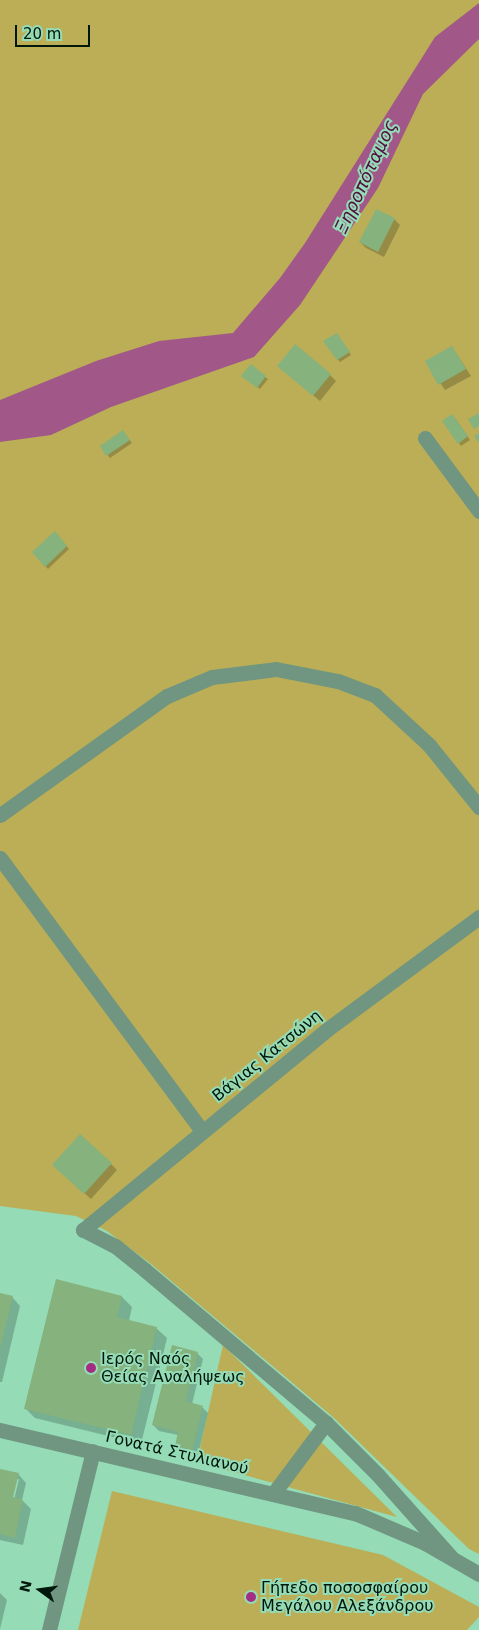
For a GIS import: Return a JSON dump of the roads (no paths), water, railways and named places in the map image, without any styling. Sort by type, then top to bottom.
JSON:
[{"type":"street","points":[[425,438],[479,511]]},
{"type":"street","points":[[0,815],[167,696],[212,677],[276,669],[338,681],[375,695],[429,745],[479,808]]},
{"type":"street","points":[[0,858],[202,1132]]},
{"type":"street","name":"Βάγιας Κατσώνη","points":[[326,1423],[138,1264],[107,1241],[84,1230],[329,1028],[479,917]]},
{"type":"street","points":[[273,1494],[326,1423],[378,1475],[451,1557],[479,1574]]},
{"type":"street","name":"Γονατά Στυλιανού","points":[[0,1430],[345,1511],[401,1531],[451,1557]]},
{"type":"street","points":[[49,1630],[93,1452]]},
{"type":"water","name":"Ξηροπόταμος","points":[[479,3],[479,39],[423,94],[378,188],[300,305],[254,357],[111,407],[51,435],[0,442],[0,400],[96,361],[159,341],[233,333],[280,278],[305,243],[435,37]]},
{"type":"place","name":"Ιερός Ναός Θείας Αναλήψεως","points":[[91,1368]]},
{"type":"place","name":"Γήπεδο ποσοσφαίρου Μεγάλου Αλεξάνδρου","points":[[251,1597]]}]
